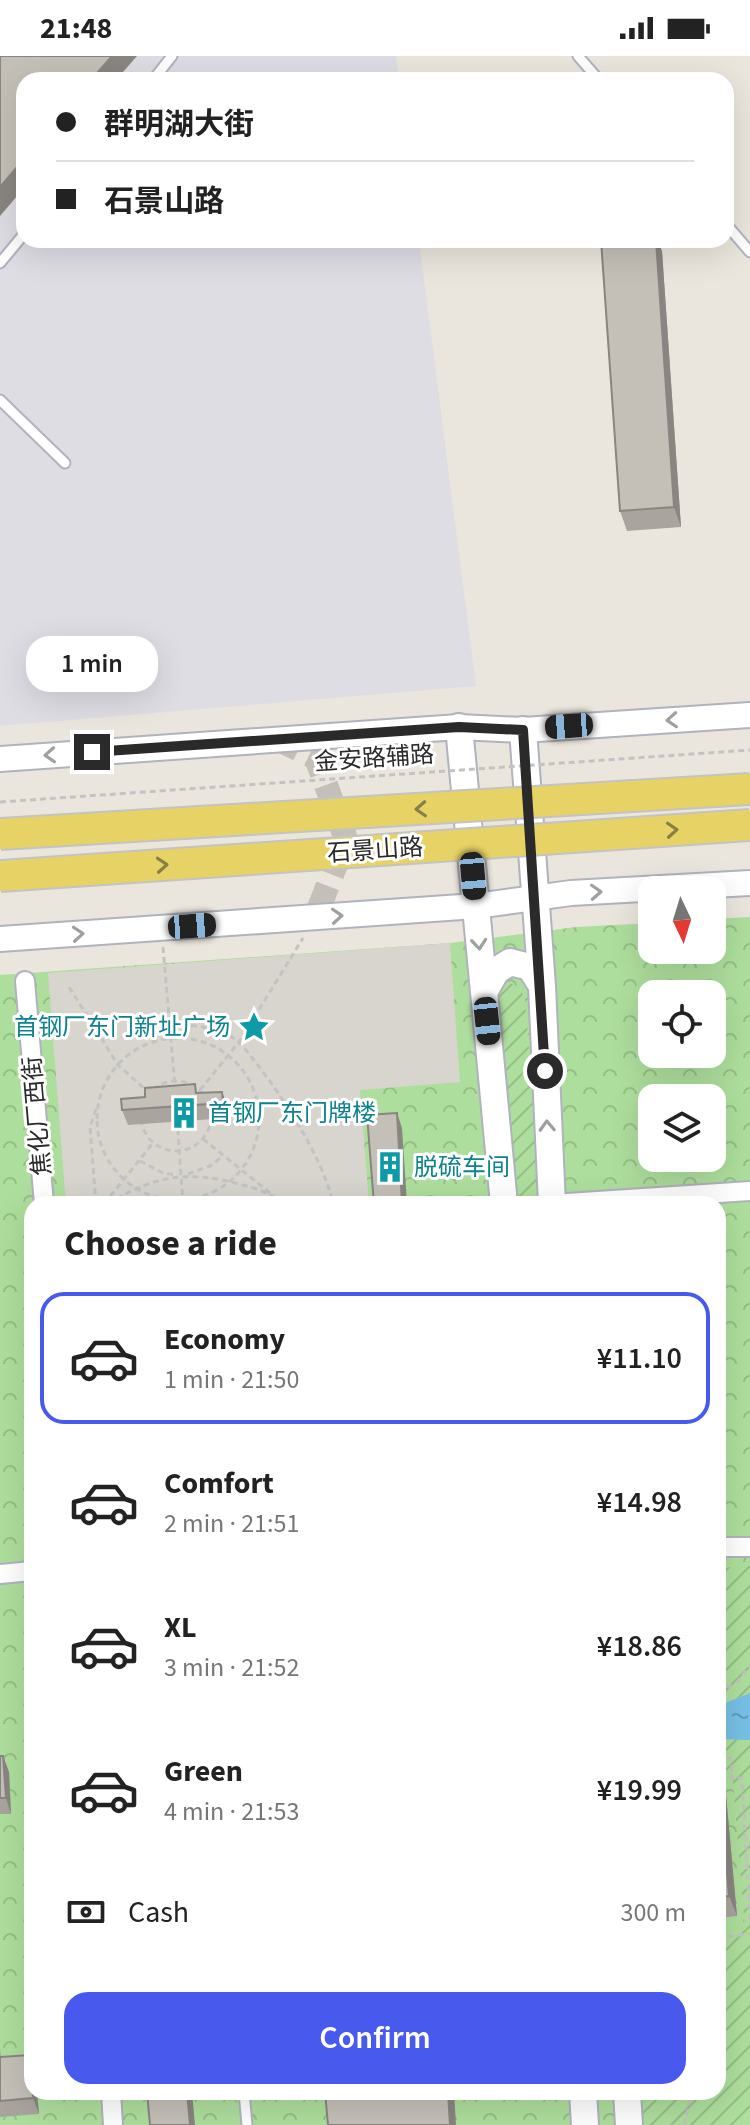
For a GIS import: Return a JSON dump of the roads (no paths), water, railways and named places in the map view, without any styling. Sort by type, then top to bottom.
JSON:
[{"type":"main road","points":[[459,727],[503,1196]]},
{"type":"main road","points":[[523,730],[542,986],[552,1196]]},
{"type":"main road","name":"石景山路","points":[[0,834],[750,789]]},
{"type":"main road","name":"石景山路","points":[[0,876],[750,825]]},
{"type":"main road","points":[[484,992],[496,971],[510,962],[530,967],[542,986]]},
{"type":"main road","points":[[583,2100],[585,2125]]},
{"type":"main road","points":[[627,2100],[629,2125]]},
{"type":"street","points":[[0,759],[459,727],[523,730],[750,715]]},
{"type":"street","points":[[0,939],[476,906],[571,893],[750,883]]},
{"type":"street","name":"焦化厂西街","points":[[25,981],[43,1196]]},
{"type":"street","points":[[674,1196],[750,1191]]},
{"type":"street","points":[[726,1547],[750,1547]]},
{"type":"street","points":[[0,1574],[24,1572]]},
{"type":"street","points":[[111,2100],[113,2125]]},
{"type":"lane","points":[[159,72],[172,56]]},
{"type":"lane","points":[[578,56],[592,72]]},
{"type":"lane","points":[[734,233],[750,252]]},
{"type":"lane","points":[[0,263],[16,244]]},
{"type":"lane","points":[[0,400],[65,463]]},
{"type":"lane","points":[[245,2100],[247,2125]]},
{"type":"water","points":[[750,1693],[750,1740],[726,1739],[726,1703]]},
{"type":"tunnel","points":[[277,739],[316,758],[346,839],[315,918]]},
{"type":"place","name":"首钢厂东门新址广场","points":[[254,1027]]},
{"type":"place","name":"首钢厂东门牌楼","points":[[184,1113]]},
{"type":"place","name":"脱硫车间","points":[[390,1167]]}]
